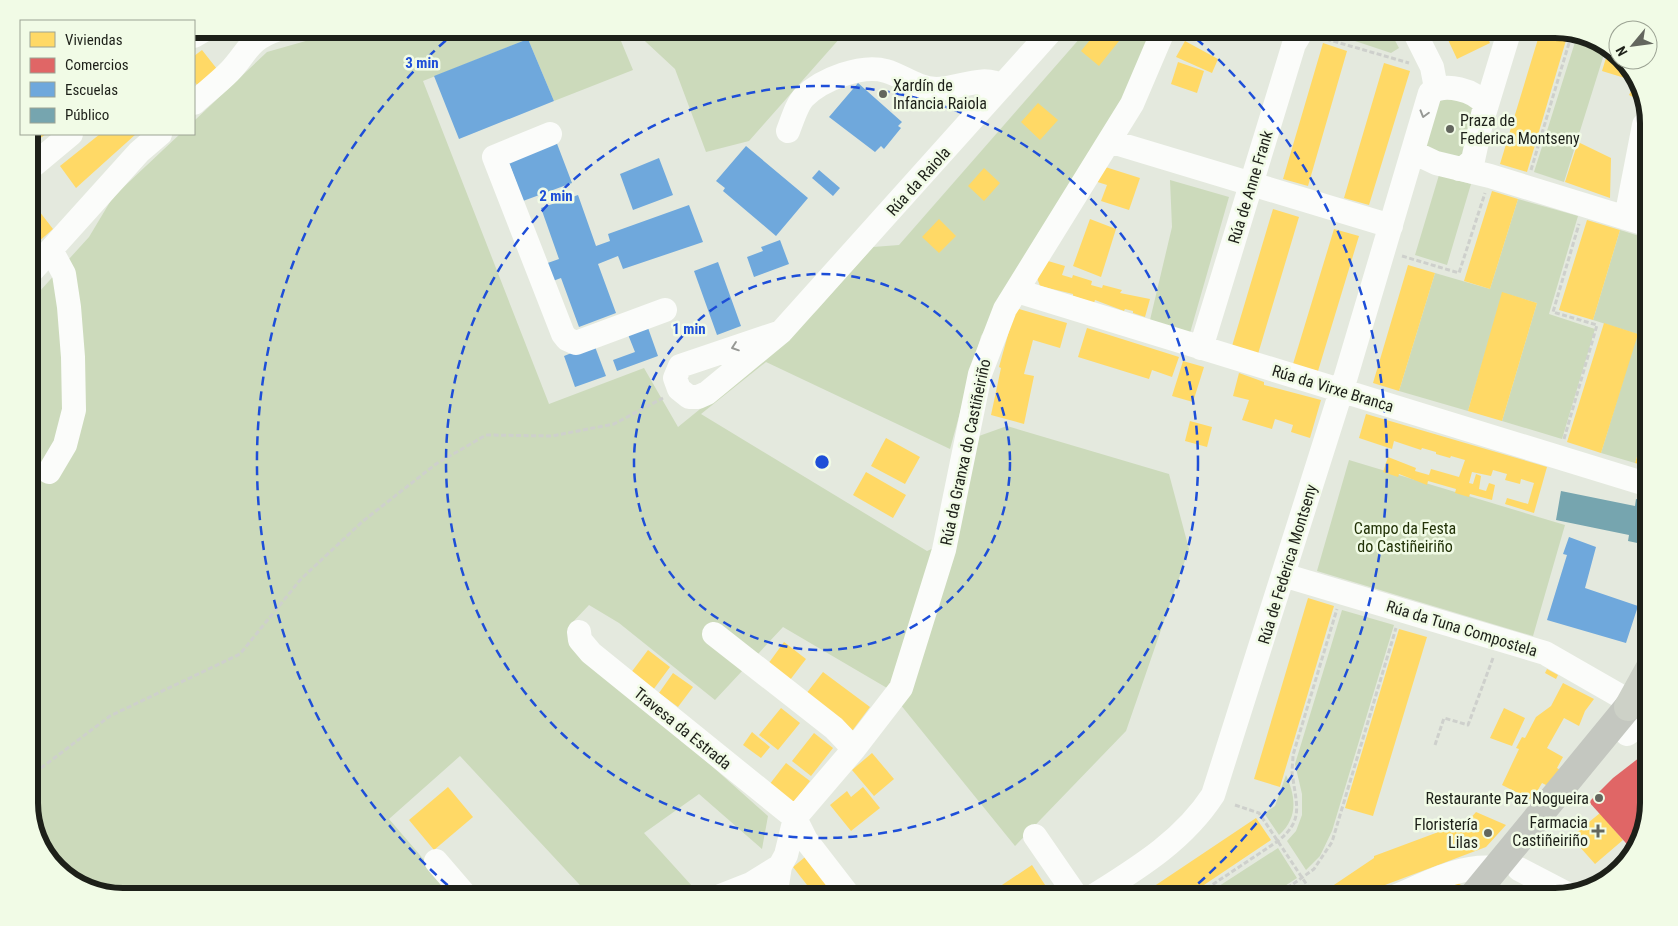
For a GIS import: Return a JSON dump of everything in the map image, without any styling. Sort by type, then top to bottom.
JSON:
[{"type":"main road","points":[[1500,888],[1507,869],[1640,713]]},
{"type":"main road","points":[[1483,888],[1507,869],[1627,734],[1640,714]]},
{"type":"street","points":[[195,102],[229,71],[246,38]]},
{"type":"street","name":"Rúa da Raiola","points":[[781,332],[683,359],[676,373],[679,389],[689,397],[698,397],[707,393],[781,332],[1045,38]]},
{"type":"street","name":"Rúa da Granxa do Castiñeiriño","points":[[795,818],[854,749],[901,688],[944,550],[980,374],[1005,309],[1132,104],[1160,38]]},
{"type":"street","name":"Rúa de Anne Frank","points":[[1201,348],[1294,44],[1302,38]]},
{"type":"street","points":[[1417,38],[1432,76],[1419,153],[1475,173],[1640,222]]},
{"type":"street","points":[[1475,173],[1486,101],[1507,38]]},
{"type":"street","points":[[788,131],[804,97],[848,72],[868,68],[886,71],[911,84],[932,89],[950,89],[984,80],[994,81],[1002,86]]},
{"type":"street","points":[[1432,76],[1486,101]]},
{"type":"street","points":[[550,134],[494,157],[567,339],[576,343],[665,310]]},
{"type":"street","points":[[38,162],[70,135]]},
{"type":"street","points":[[38,264],[139,152],[159,135]]},
{"type":"street","points":[[1109,141],[1391,226]]},
{"type":"street","points":[[1626,218],[1640,146]]},
{"type":"street","name":"Rúa de Federica Montseny","points":[[1106,888],[1155,857],[1186,830],[1213,795],[1341,391],[1404,179],[1419,153]]},
{"type":"street","points":[[49,472],[65,445],[74,410],[73,357],[64,274],[51,250]]},
{"type":"street","name":"Rúa da Virxe Branca","points":[[1017,292],[1640,482]]},
{"type":"street","name":"Rúa da Tuna Compostela","points":[[1283,575],[1545,653],[1640,710]]},
{"type":"street","name":"Travesa da Estrada","points":[[580,632],[580,640],[591,653],[795,818],[806,840],[843,888]]},
{"type":"street","points":[[714,634],[834,728],[854,749]]},
{"type":"street","points":[[776,888],[780,866],[786,855],[795,818]]},
{"type":"street","points":[[1035,836],[1071,888]]},
{"type":"street","points":[[436,862],[459,888]]},
{"type":"street","points":[[741,888],[780,866]]},
{"type":"street","points":[[1417,888],[1477,866],[1507,869],[1553,888]]},
{"type":"path","points":[[1324,38],[1432,76]]},
{"type":"path","points":[[1529,178],[1570,39]]},
{"type":"path","points":[[1401,256],[1459,273],[1475,173]]},
{"type":"path","points":[[1563,444],[1597,325],[1553,312],[1582,216]]},
{"type":"path","points":[[38,769],[110,716],[240,654],[301,580],[363,521],[436,464],[486,435],[552,436],[614,424],[679,389]]},
{"type":"path","points":[[1208,888],[1278,841],[1291,829],[1297,813],[1297,797],[1292,778],[1293,755],[1339,603]]},
{"type":"path","points":[[1289,888],[1303,879],[1320,863],[1332,842],[1398,621]]},
{"type":"path","points":[[1435,744],[1444,718],[1468,725],[1496,650]]},
{"type":"path","points":[[1235,805],[1259,814],[1310,888]]},
{"type":"green space","points":[[316,38],[620,38],[633,70],[554,101],[528,39],[423,81],[549,404],[644,368],[678,427],[780,344],[817,310],[873,247],[899,245],[1080,38],[1151,38],[1126,101],[981,336],[950,449],[766,362],[701,414],[927,551],[957,538],[979,436],[1007,426],[1169,474],[1189,549],[1126,731],[1015,846],[887,688],[783,627],[715,700],[619,623],[589,605],[571,624],[572,642],[768,816],[762,849],[699,794],[644,833],[692,886],[689,888],[583,888],[460,756],[389,819],[448,888],[111,888],[90,882],[62,864],[46,841],[39,820],[38,809],[38,293],[89,237],[113,197],[179,135],[195,135],[195,120],[267,52]]},
{"type":"green space","points":[[642,38],[840,38],[749,141],[706,152],[675,69]]},
{"type":"green space","points":[[1346,38],[1394,38],[1399,48],[1391,53]]},
{"type":"green space","points":[[1576,40],[1588,44],[1604,53],[1564,182],[1534,172]]},
{"type":"green space","points":[[1451,94],[1477,107],[1468,151],[1454,160],[1424,147],[1432,104]]},
{"type":"green space","points":[[1439,175],[1471,184],[1447,265],[1415,255]]},
{"type":"green space","points":[[1170,180],[1229,197],[1190,333],[1150,320],[1172,227]]},
{"type":"green space","points":[[1518,199],[1578,216],[1549,314],[1595,329],[1562,439],[1502,421],[1537,303],[1503,293],[1468,411],[1399,391],[1435,273],[1490,289]]},
{"type":"green space","points":[[1620,230],[1640,236],[1640,447],[1635,463],[1601,453],[1637,334],[1593,320]]},
{"type":"green space","name":"Campo da Festa do Castiñeiriño","points":[[1349,460],[1565,525],[1533,636],[1317,571]]},
{"type":"green space","points":[[1342,610],[1394,625],[1332,831],[1320,856],[1306,870],[1287,841],[1296,831],[1302,815],[1302,794],[1295,764]]},
{"type":"green space","points":[[1286,775],[1292,791],[1293,807],[1290,822],[1279,835],[1264,813],[1275,806]]},
{"type":"green space","points":[[1278,848],[1297,878],[1282,888],[1216,888]]},
{"type":"building: Viviendas","points":[[1092,38],[1115,38],[1119,41],[1099,66],[1081,51]]},
{"type":"building: Viviendas","points":[[1447,38],[1488,38],[1490,43],[1457,59]]},
{"type":"building: Viviendas","points":[[1538,38],[1567,38],[1527,172],[1500,164]]},
{"type":"building: Viviendas","points":[[1185,41],[1218,59],[1212,73],[1176,57]]},
{"type":"building: Viviendas","points":[[1323,43],[1347,51],[1308,186],[1283,179]]},
{"type":"building: Viviendas","points":[[202,50],[217,69],[197,85],[195,82],[195,55]]},
{"type":"building: Viviendas","points":[[1607,55],[1608,70],[1622,70],[1628,79],[1602,71]]},
{"type":"building: Viviendas","points":[[1178,62],[1204,71],[1197,93],[1171,84]]},
{"type":"building: Viviendas","points":[[1384,63],[1410,71],[1369,205],[1344,198]]},
{"type":"building: Viviendas","points":[[1633,88],[1637,99],[1629,95]]},
{"type":"building: Viviendas","points":[[1038,103],[1058,120],[1040,140],[1021,122]]},
{"type":"building: Viviendas","points":[[38,135],[45,135],[38,140]]},
{"type":"building: Viviendas","points":[[99,135],[135,135],[76,188],[60,166]]},
{"type":"building: Viviendas","points":[[1578,142],[1611,158],[1610,198],[1565,182]]},
{"type":"building: Viviendas","points":[[1099,165],[1140,178],[1129,210],[1101,201],[1107,185],[1091,180]]},
{"type":"building: Viviendas","points":[[984,168],[1000,183],[984,201],[968,186]]},
{"type":"building: Viviendas","points":[[1640,175],[1640,210],[1633,209]]},
{"type":"building: Viviendas","points":[[1492,191],[1518,199],[1490,289],[1464,281]]},
{"type":"building: Viviendas","points":[[1273,209],[1299,217],[1258,354],[1232,346]]},
{"type":"building: Viviendas","points":[[38,210],[53,229],[38,242]]},
{"type":"building: Viviendas","points":[[939,219],[956,236],[939,253],[922,237]]},
{"type":"building: Viviendas","points":[[1090,219],[1116,229],[1101,277],[1073,266]]},
{"type":"building: Viviendas","points":[[1587,220],[1620,230],[1593,320],[1559,310]]},
{"type":"building: Viviendas","points":[[1334,229],[1359,236],[1318,371],[1293,364]]},
{"type":"building: Viviendas","points":[[1048,261],[1065,266],[1062,275],[1072,278],[1073,275],[1092,281],[1091,285],[1102,288],[1103,285],[1122,290],[1120,293],[1150,299],[1145,317],[1133,313],[1133,311],[1125,309],[1124,311],[1095,300],[1094,303],[1073,296],[1073,294],[1040,286],[1037,278]]},
{"type":"building: Viviendas","points":[[1408,265],[1435,273],[1399,391],[1373,383]]},
{"type":"building: Viviendas","points":[[1502,292],[1537,303],[1502,421],[1468,411]]},
{"type":"building: Viviendas","points":[[1019,309],[1067,323],[1060,348],[1033,340],[1024,374],[1034,376],[1024,424],[991,415],[1001,368],[999,367],[1014,313]]},
{"type":"building: Viviendas","points":[[1604,323],[1638,334],[1601,453],[1567,442]]},
{"type":"building: Viviendas","points":[[1087,328],[1179,357],[1172,377],[1152,370],[1149,379],[1078,357]]},
{"type":"building: Viviendas","points":[[1183,361],[1204,367],[1193,402],[1172,396]]},
{"type":"building: Viviendas","points":[[1239,373],[1264,382],[1264,385],[1321,400],[1310,438],[1291,432],[1293,425],[1275,419],[1272,429],[1242,420],[1249,400],[1233,396]]},
{"type":"building: Viviendas","points":[[1366,414],[1547,467],[1534,513],[1505,504],[1507,498],[1528,504],[1534,483],[1521,479],[1520,484],[1505,480],[1507,474],[1493,470],[1491,476],[1472,472],[1469,483],[1473,484],[1476,474],[1481,476],[1479,489],[1486,491],[1489,483],[1495,485],[1492,500],[1470,494],[1469,497],[1455,493],[1456,489],[1428,481],[1427,485],[1399,474],[1398,477],[1383,472],[1388,457],[1416,468],[1415,471],[1429,475],[1431,469],[1459,477],[1465,460],[1451,456],[1450,458],[1436,454],[1436,452],[1422,448],[1421,450],[1394,441],[1392,449],[1359,438]]},
{"type":"building: Viviendas","points":[[1190,421],[1212,427],[1207,447],[1185,441]]},
{"type":"building: Viviendas","points":[[886,438],[920,457],[905,484],[871,466]]},
{"type":"building: Viviendas","points":[[1640,447],[1640,464],[1635,463]]},
{"type":"building: Viviendas","points":[[866,472],[906,495],[893,518],[853,495]]},
{"type":"building: Viviendas","points":[[1308,598],[1334,606],[1280,787],[1254,779]]},
{"type":"building: Viviendas","points":[[1399,629],[1427,637],[1373,816],[1345,808]]},
{"type":"building: Viviendas","points":[[784,642],[806,659],[790,680],[768,664]]},
{"type":"building: Viviendas","points":[[648,650],[670,667],[653,690],[630,674]]},
{"type":"building: Viviendas","points":[[1547,669],[1558,675],[1556,679],[1545,673]]},
{"type":"building: Viviendas","points":[[823,672],[870,707],[849,735],[802,699]]},
{"type":"building: Viviendas","points":[[673,673],[693,687],[678,707],[659,693]]},
{"type":"building: Viviendas","points":[[1563,683],[1594,699],[1585,711],[1579,726],[1564,718],[1547,748],[1563,757],[1557,768],[1562,771],[1550,787],[1542,783],[1532,800],[1502,785],[1519,749],[1516,748],[1522,737],[1525,738],[1536,717],[1551,706]]},
{"type":"building: Viviendas","points":[[781,708],[800,723],[778,750],[759,735]]},
{"type":"building: Viviendas","points":[[1504,708],[1525,718],[1512,746],[1490,738]]},
{"type":"building: Viviendas","points":[[752,732],[770,747],[761,758],[743,745]]},
{"type":"building: Viviendas","points":[[814,733],[833,748],[811,776],[792,761]]},
{"type":"building: Viviendas","points":[[872,753],[894,779],[874,796],[852,770]]},
{"type":"building: Viviendas","points":[[786,763],[810,781],[793,803],[769,785]]},
{"type":"building: Viviendas","points":[[448,787],[473,817],[434,850],[409,820]]},
{"type":"building: Viviendas","points":[[863,787],[880,808],[851,831],[830,805],[847,791],[851,797]]},
{"type":"building: Viviendas","points":[[1476,812],[1506,825],[1486,847],[1380,888],[1329,888],[1374,858],[1374,856],[1468,821]]},
{"type":"building: Viviendas","points":[[1600,813],[1623,840],[1595,864],[1571,837]]},
{"type":"building: Viviendas","points":[[1256,818],[1271,840],[1199,888],[1151,888]]},
{"type":"building: Viviendas","points":[[810,853],[835,888],[804,888],[807,885],[793,867]]},
{"type":"building: Viviendas","points":[[1032,865],[1047,888],[998,888]]},
{"type":"building: Viviendas","points":[[1458,883],[1461,885],[1459,888],[1447,888]]},
{"type":"building: Comercios","points":[[1640,757],[1640,815],[1629,846],[1589,802],[1613,778]]},
{"type":"building: Escuelas","points":[[528,39],[554,101],[459,139],[434,76]]},
{"type":"building: Escuelas","points":[[858,83],[902,122],[898,126],[901,128],[884,149],[881,146],[875,152],[829,117]]},
{"type":"building: Escuelas","points":[[556,141],[572,183],[523,201],[508,160]]},
{"type":"building: Escuelas","points":[[746,146],[808,198],[776,236],[723,191],[725,188],[716,181]]},
{"type":"building: Escuelas","points":[[659,158],[673,195],[633,210],[620,174]]},
{"type":"building: Escuelas","points":[[819,170],[840,188],[833,196],[812,178]]},
{"type":"building: Escuelas","points":[[578,195],[596,246],[610,241],[608,234],[689,205],[703,242],[623,269],[618,256],[598,264],[616,313],[579,327],[561,278],[545,284],[539,266],[559,259],[541,208]]},
{"type":"building: Escuelas","points":[[780,240],[789,264],[754,277],[747,257],[763,251],[761,247]]},
{"type":"building: Escuelas","points":[[718,262],[741,326],[717,335],[694,271]]},
{"type":"building: Escuelas","points":[[647,325],[658,356],[617,371],[613,360],[635,352],[627,332]]},
{"type":"building: Escuelas","points":[[594,344],[606,376],[575,387],[564,356]]},
{"type":"building: Escuelas","points":[[1569,537],[1596,547],[1585,588],[1638,606],[1626,643],[1547,620],[1567,555],[1563,554]]},
{"type":"building: Público","points":[[1561,491],[1635,506],[1636,499],[1640,500],[1640,544],[1628,541],[1629,535],[1556,520]]},
{"type":"place","name":"Xardín de Infancia Raiola","points":[[883,94]]},
{"type":"place","name":"Praza de Federica Montseny","points":[[1450,129]]},
{"type":"place","name":"Restaurante Paz Nogueira","points":[[1599,798]]},
{"type":"place","name":"Farmacia Castiñeiriño","points":[[1598,831]]},
{"type":"place","name":"Floristería Lilas","points":[[1488,833]]}]
